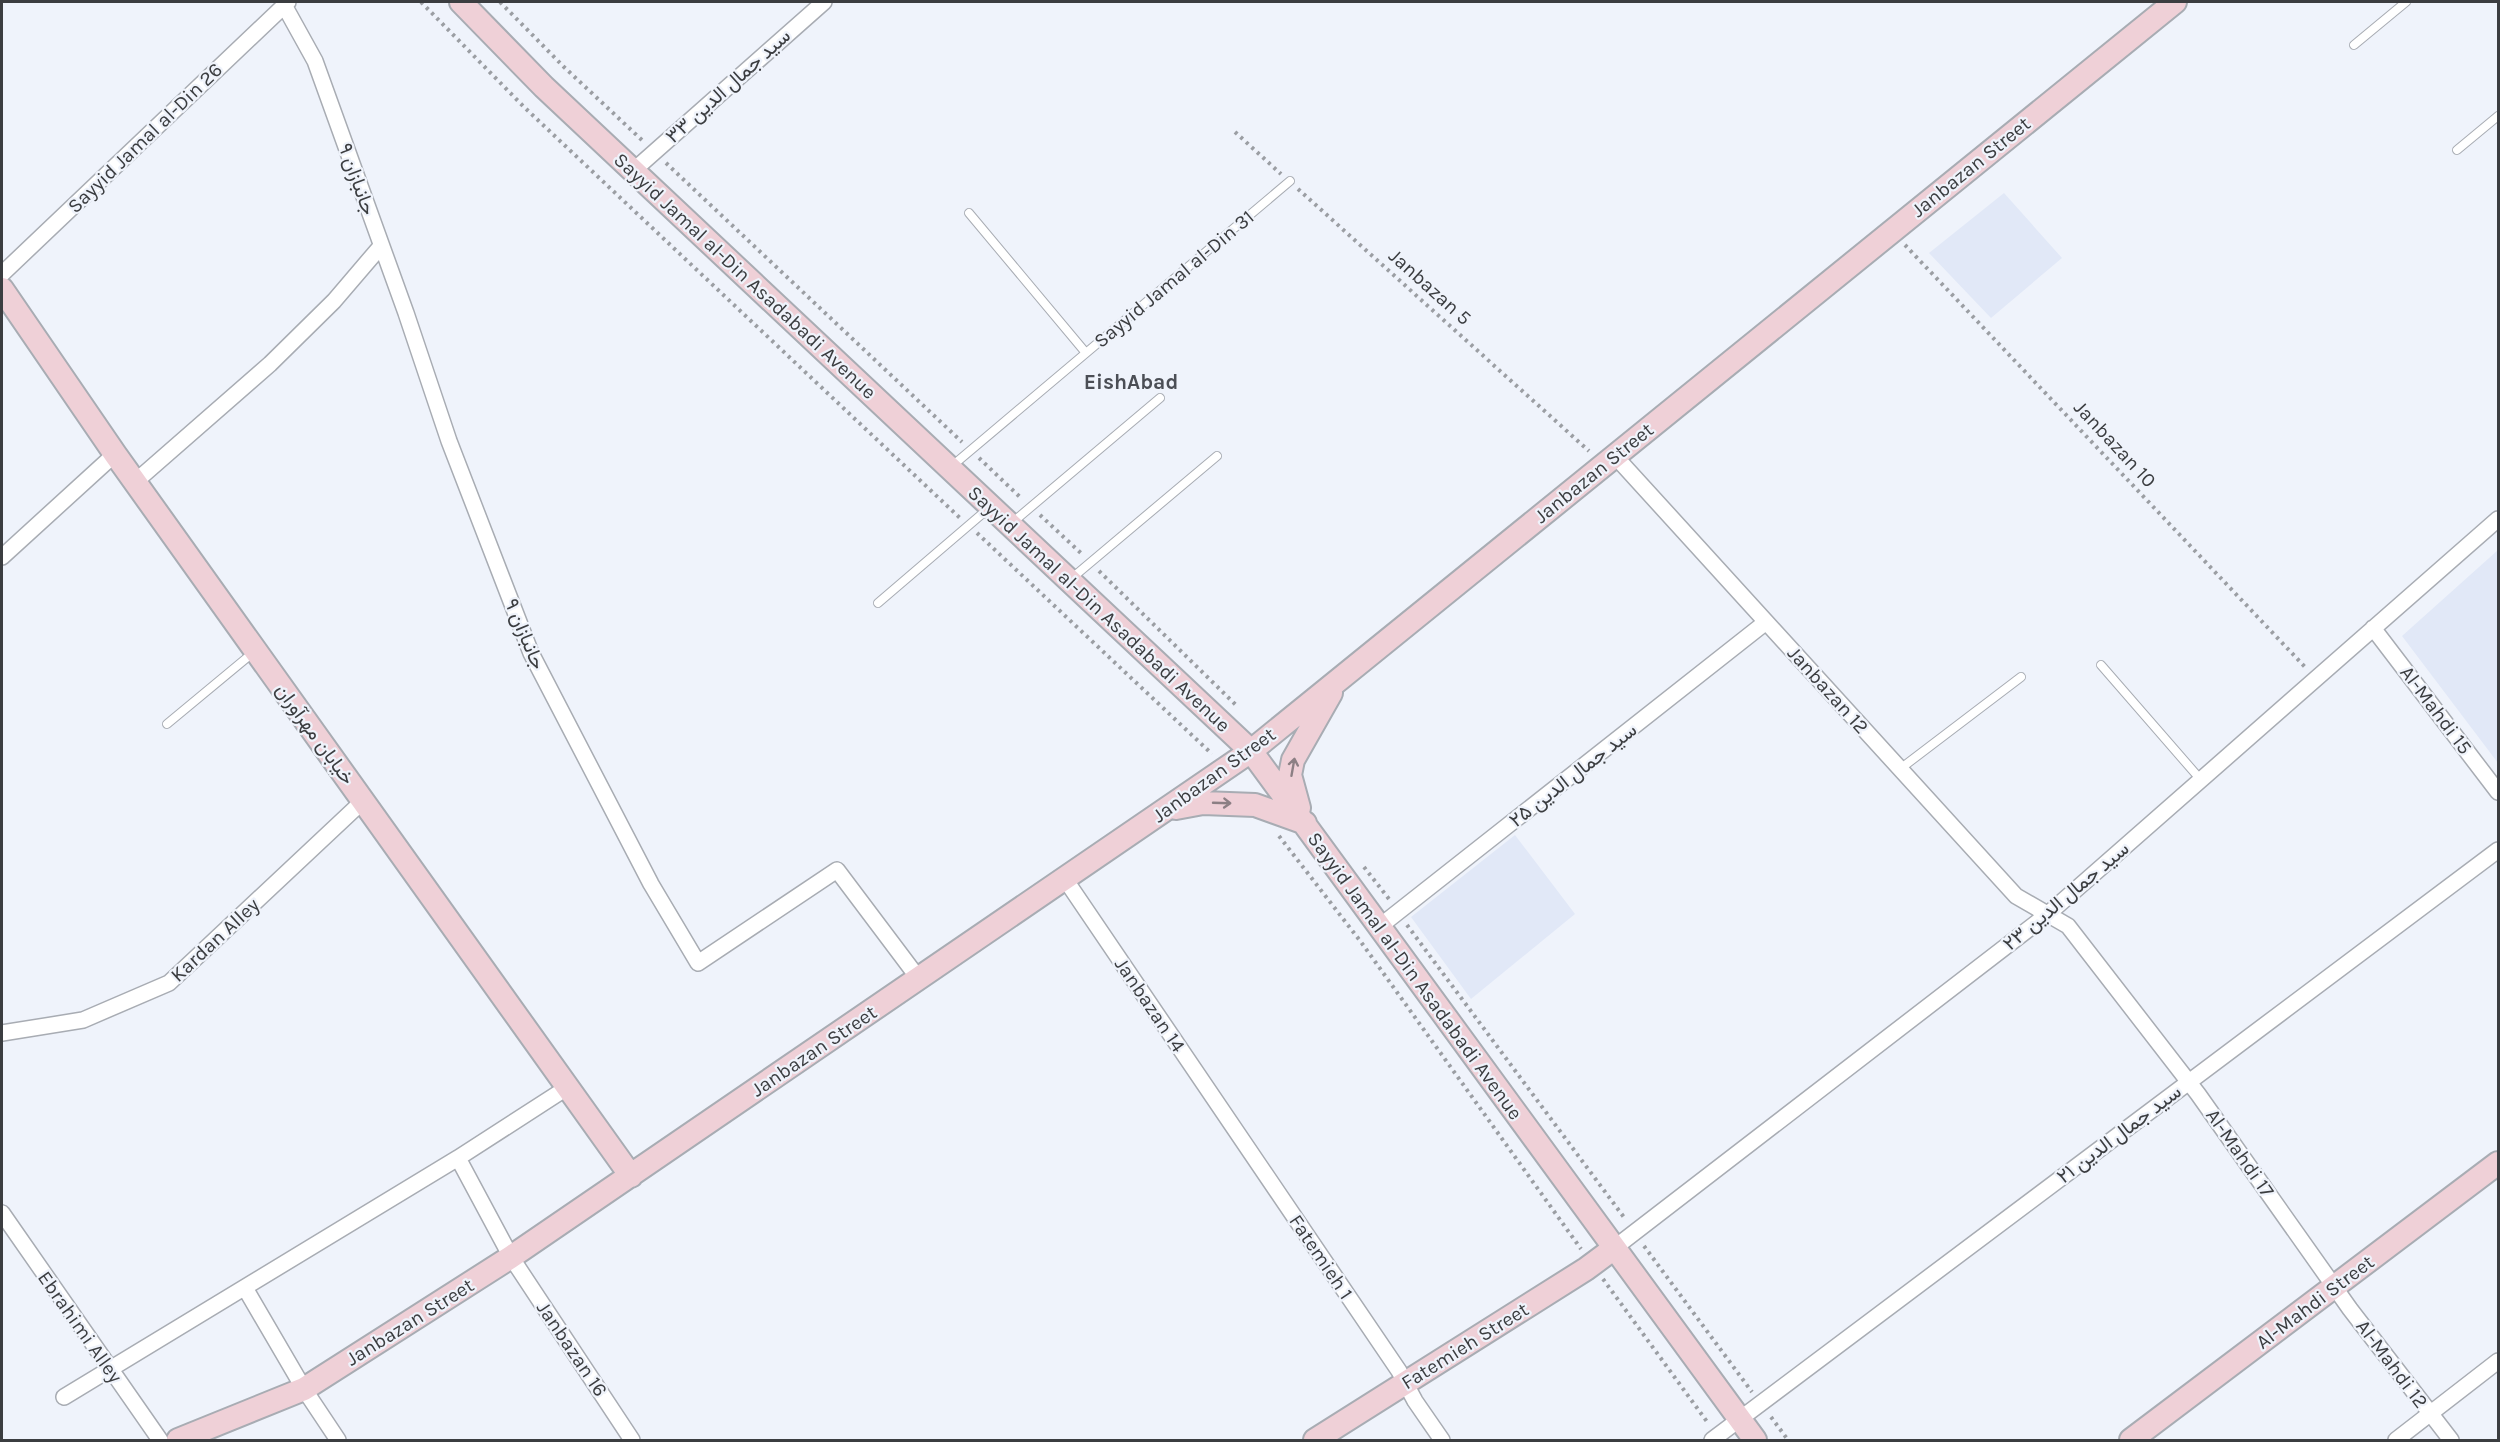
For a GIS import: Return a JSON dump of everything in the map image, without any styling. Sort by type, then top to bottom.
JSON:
[{"type":"main road","name":"Sayyid Jamal al-Din Asadabadi Avenue","points":[[461,2],[544,87],[1251,751],[1613,1249],[1755,1440]]},
{"type":"main road","name":"Janbazan Street","points":[[178,1440],[304,1389],[511,1257],[1251,751],[2175,2]]},
{"type":"main road","name":"خیابان مهرآوران","points":[[2,289],[115,454],[631,1176]]},
{"type":"main road","points":[[1305,823],[1294,795],[1290,775],[1293,760],[1338,681]]},
{"type":"main road","points":[[1164,811],[1203,802],[1255,805],[1305,823]]},
{"type":"main road","name":"Al-Mahdi Street","points":[[2131,1440],[2499,1163]]},
{"type":"main road","name":"Fatemieh Street","points":[[1315,1440],[1613,1249]]},
{"type":"street","name":"سید جمال الدین ۳۳","points":[[633,171],[824,2]]},
{"type":"street","name":"جانبازان ۹","points":[[286,3],[315,61],[449,441],[531,652],[651,884],[698,963],[837,870],[919,979]]},
{"type":"street","name":"Sayyid Jamal al-Din 26","points":[[2,274],[286,3]]},
{"type":"street","points":[[135,482],[270,364],[334,301],[381,246]]},
{"type":"street","points":[[2,557],[115,454]]},
{"type":"street","name":"Janbazan 12","points":[[1610,460],[1766,622],[2016,896],[2048,914]]},
{"type":"street","name":"سید جمال الدین ۲۳","points":[[1613,1249],[2048,914],[2499,519]]},
{"type":"street","name":"سید جمال الدین ۲۵","points":[[1379,927],[1766,622]]},
{"type":"street","name":"Al-Mahdi 15","points":[[2373,628],[2499,792]]},
{"type":"street","name":"Kardan Alley","points":[[2,1033],[83,1020],[169,984],[363,801]]},
{"type":"street","name":"سید جمال الدین ۲۱","points":[[1714,1438],[2499,850]]},
{"type":"street","name":"Janbazan 14","points":[[1065,879],[1236,1131]]},
{"type":"street","name":"Al-Mahdi 17","points":[[2048,914],[2068,926],[2188,1082],[2335,1287]]},
{"type":"street","points":[[64,1398],[458,1158],[568,1088]]},
{"type":"street","name":"Fatemieh 1","points":[[1236,1131],[1442,1440]]},
{"type":"street","name":"Janbazan 16","points":[[458,1158],[511,1257],[632,1440]]},
{"type":"street","name":"Ebrahimi Alley","points":[[2,1213],[159,1440]]},
{"type":"street","name":"Al-Mahdi 12","points":[[2335,1287],[2451,1440]]},
{"type":"street","points":[[245,1288],[304,1389],[338,1440]]},
{"type":"street","points":[[2396,1440],[2499,1361]]},
{"type":"lane","points":[[2354,45],[2406,2]]},
{"type":"lane","points":[[2457,150],[2499,116]]},
{"type":"lane","name":"Sayyid Jamal al-Din 31","points":[[949,468],[1290,181]]},
{"type":"lane","points":[[969,213],[1086,353]]},
{"type":"lane","points":[[1009,525],[1160,399]]},
{"type":"lane","points":[[1068,581],[1217,456]]},
{"type":"lane","points":[[878,603],[990,507]]},
{"type":"lane","points":[[167,724],[256,650]]},
{"type":"lane","points":[[2101,665],[2200,780]]},
{"type":"lane","points":[[1900,769],[2021,677]]},
{"type":"path","points":[[421,2],[524,107],[1227,768]]},
{"type":"path","name":"Janbazan 5","points":[[1235,132],[1610,460]]},
{"type":"path","name":"Janbazan 10","points":[[1892,231],[2316,678]]},
{"type":"path","points":[[1276,832],[1360,942],[1714,1438]]},
{"type":"shaded area","points":[[2004,193],[2062,258],[1991,318],[1929,253]]},
{"type":"shaded area","points":[[2498,550],[2498,763],[2402,636]]},
{"type":"shaded area","points":[[1515,835],[1575,914],[1471,999],[1411,917]]},
{"type":"district","name":"EishAbad","points":[[1131,382]]}]
